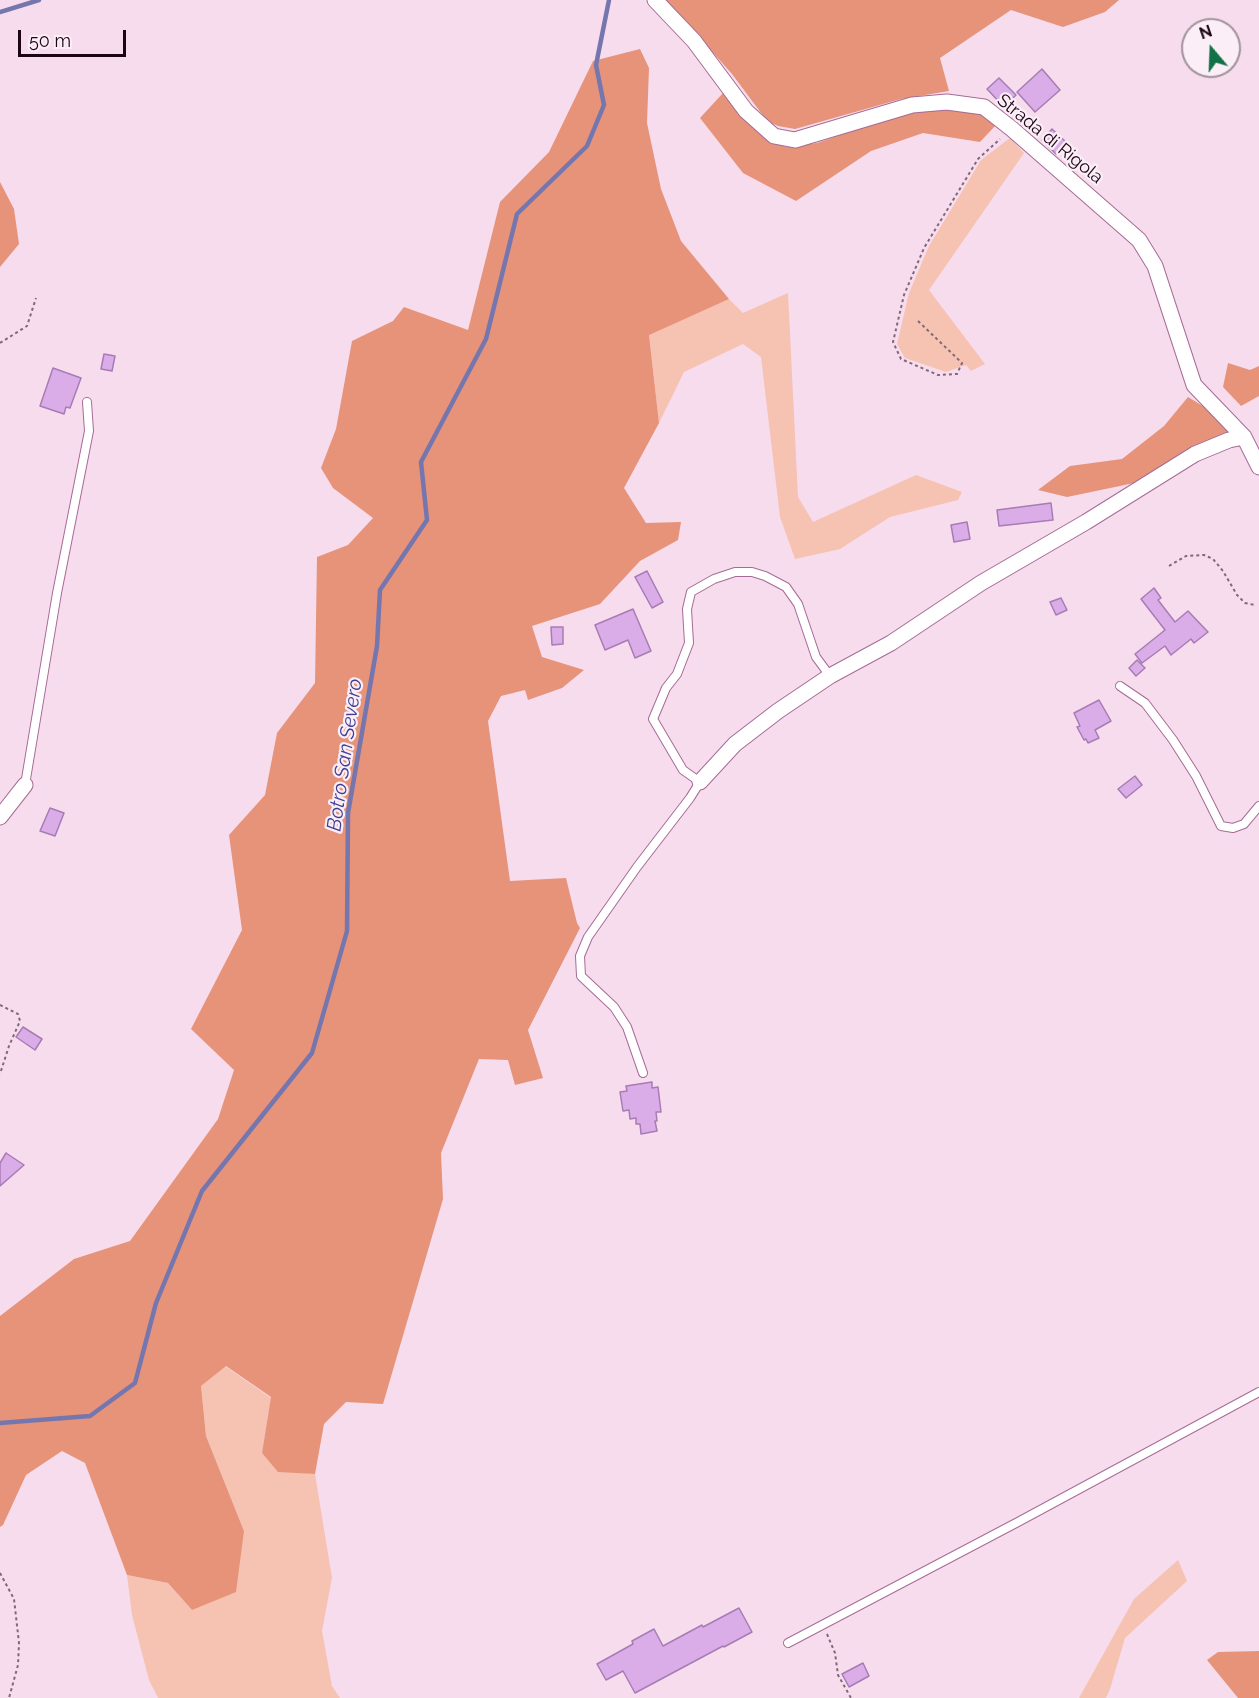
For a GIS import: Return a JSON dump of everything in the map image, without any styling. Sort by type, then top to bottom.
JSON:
[{"type":"street","name":"Strada di Rigola","points":[[655,0],[694,41],[746,111],[774,136],[795,140],[912,105],[947,102],[984,107],[1139,240],[1155,266],[1194,385],[1244,437],[1259,467]]},
{"type":"street","points":[[700,782],[735,744],[777,711],[830,676],[891,644],[981,583],[1086,522],[1195,454],[1229,440],[1244,437]]},
{"type":"street","points":[[0,817],[25,785]]},
{"type":"lane","points":[[25,785],[57,593],[90,431],[87,402]]},
{"type":"lane","points":[[643,1073],[627,1027],[614,1007],[582,976],[580,956],[588,937],[700,782],[683,770],[652,719],[666,688],[677,674],[689,643],[687,609],[691,591],[714,579],[735,572],[752,572],[786,587],[798,604],[816,657],[830,676]]},
{"type":"lane","points":[[1120,686],[1145,703],[1173,740],[1196,776],[1221,826],[1233,828],[1244,824],[1259,806]]},
{"type":"lane","points":[[788,1643],[1259,1392]]},
{"type":"path","points":[[918,321],[962,363],[957,374],[938,375],[901,359],[893,342],[904,295],[924,248],[978,159],[1012,129]]},
{"type":"path","points":[[0,343],[27,326],[36,298]]},
{"type":"path","points":[[1169,566],[1186,556],[1204,555],[1213,559],[1237,595],[1245,603],[1255,605]]},
{"type":"path","points":[[0,1005],[18,1014],[20,1021],[0,1074]]},
{"type":"path","points":[[0,1573],[14,1599],[19,1643],[18,1665],[9,1698]]},
{"type":"path","points":[[821,1625],[835,1653],[838,1675],[851,1698]]},
{"type":"shaded area","points":[[666,0],[1119,0],[1105,12],[1063,27],[1011,10],[940,58],[949,91],[901,99],[795,129],[767,121],[732,74]]},
{"type":"shaded area","points":[[640,49],[649,68],[647,123],[661,189],[681,241],[729,299],[649,335],[659,423],[624,488],[646,523],[681,522],[678,540],[640,561],[600,604],[532,626],[542,657],[584,670],[562,688],[528,700],[525,690],[501,696],[488,721],[510,881],[566,878],[580,928],[528,1030],[543,1078],[515,1085],[508,1060],[479,1059],[441,1153],[443,1199],[383,1404],[346,1402],[324,1424],[315,1474],[278,1472],[262,1453],[271,1397],[226,1366],[201,1386],[206,1436],[244,1531],[236,1592],[192,1610],[168,1583],[127,1575],[85,1463],[62,1451],[26,1475],[0,1527],[0,1316],[74,1259],[130,1241],[218,1119],[234,1070],[191,1029],[242,930],[229,835],[265,795],[277,733],[315,683],[317,557],[348,545],[373,518],[333,488],[321,468],[336,429],[352,341],[393,321],[404,307],[468,330],[500,202],[549,152],[593,61]]},
{"type":"shaded area","points":[[723,93],[760,133],[786,147],[817,143],[921,107],[984,111],[996,125],[980,142],[923,133],[871,151],[796,201],[743,173],[700,118]]},
{"type":"shaded area","points":[[1010,138],[1024,153],[929,290],[985,364],[971,371],[966,365],[946,372],[905,358],[897,344],[909,293],[929,246],[981,160]]},
{"type":"shaded area","points":[[0,182],[14,209],[19,244],[0,267]]},
{"type":"shaded area","points":[[788,293],[798,497],[813,522],[916,475],[962,492],[958,500],[890,517],[840,549],[795,559],[780,517],[761,357],[743,344],[684,372],[659,423],[649,334],[729,299],[743,313]]},
{"type":"shaded area","points":[[1228,363],[1250,370],[1259,366],[1259,396],[1241,406],[1223,387]]},
{"type":"shaded area","points":[[1188,397],[1216,414],[1233,434],[1139,482],[1067,497],[1038,490],[1070,466],[1122,459],[1164,426]]},
{"type":"shaded area","points":[[225,1366],[271,1398],[262,1453],[278,1471],[315,1474],[332,1578],[322,1631],[332,1686],[340,1698],[158,1698],[149,1680],[132,1615],[127,1575],[168,1583],[192,1610],[244,1531],[206,1436],[201,1386]]},
{"type":"shaded area","points":[[1178,1560],[1187,1581],[1125,1638],[1106,1698],[1079,1698],[1134,1599]]},
{"type":"shaded area","points":[[1259,1651],[1259,1698],[1238,1698],[1207,1660],[1218,1652]]},
{"type":"building","points":[[1042,69],[1060,90],[1035,112],[1017,92]]},
{"type":"building","points":[[999,78],[1016,95],[1004,107],[987,89]]},
{"type":"building","points":[[1052,129],[1067,143],[1056,154],[1042,140]]},
{"type":"building","points":[[104,354],[115,356],[112,371],[101,369]]},
{"type":"building","points":[[53,368],[81,378],[70,408],[66,407],[64,414],[40,406]]},
{"type":"building","points":[[1051,503],[1053,520],[999,526],[997,510]]},
{"type":"building","points":[[967,522],[970,539],[954,542],[951,525]]},
{"type":"building","points":[[647,571],[663,602],[652,608],[635,577]]},
{"type":"building","points":[[1154,588],[1161,598],[1158,600],[1175,622],[1188,611],[1208,632],[1194,643],[1191,639],[1171,655],[1165,646],[1142,663],[1135,654],[1165,630],[1141,599]]},
{"type":"building","points":[[1061,598],[1067,610],[1056,615],[1050,602]]},
{"type":"building","points":[[633,609],[651,651],[635,658],[628,640],[605,650],[595,625]]},
{"type":"building","points":[[551,627],[563,627],[563,644],[552,645]]},
{"type":"building","points":[[1137,660],[1145,668],[1136,676],[1129,668]]},
{"type":"building","points":[[1099,700],[1111,721],[1095,730],[1099,738],[1088,743],[1077,727],[1080,726],[1074,713]]},
{"type":"building","points":[[1135,776],[1142,785],[1126,798],[1118,789]]},
{"type":"building","points":[[50,808],[64,813],[55,836],[40,831]]},
{"type":"building","points":[[23,1027],[42,1039],[35,1050],[16,1037]]},
{"type":"building","points":[[652,1082],[652,1088],[658,1087],[661,1112],[656,1112],[657,1131],[641,1134],[640,1124],[636,1124],[636,1118],[630,1119],[629,1110],[623,1111],[620,1092],[627,1091],[626,1086]]},
{"type":"building","points":[[6,1153],[24,1165],[0,1186],[0,1163]]},
{"type":"building","points":[[739,1608],[752,1632],[635,1693],[623,1671],[606,1680],[597,1664],[654,1629],[663,1646]]},
{"type":"building","points":[[863,1663],[869,1676],[849,1687],[842,1674]]},
{"type":"waterway","points":[[0,12],[39,0]]},
{"type":"waterway","name":"Botro San Severo","points":[[0,1423],[90,1416],[135,1383],[156,1303],[202,1191],[312,1053],[347,931],[348,813],[377,646],[380,590],[427,520],[421,462],[486,339],[517,214],[587,146],[604,105],[596,65],[609,0]]}]
